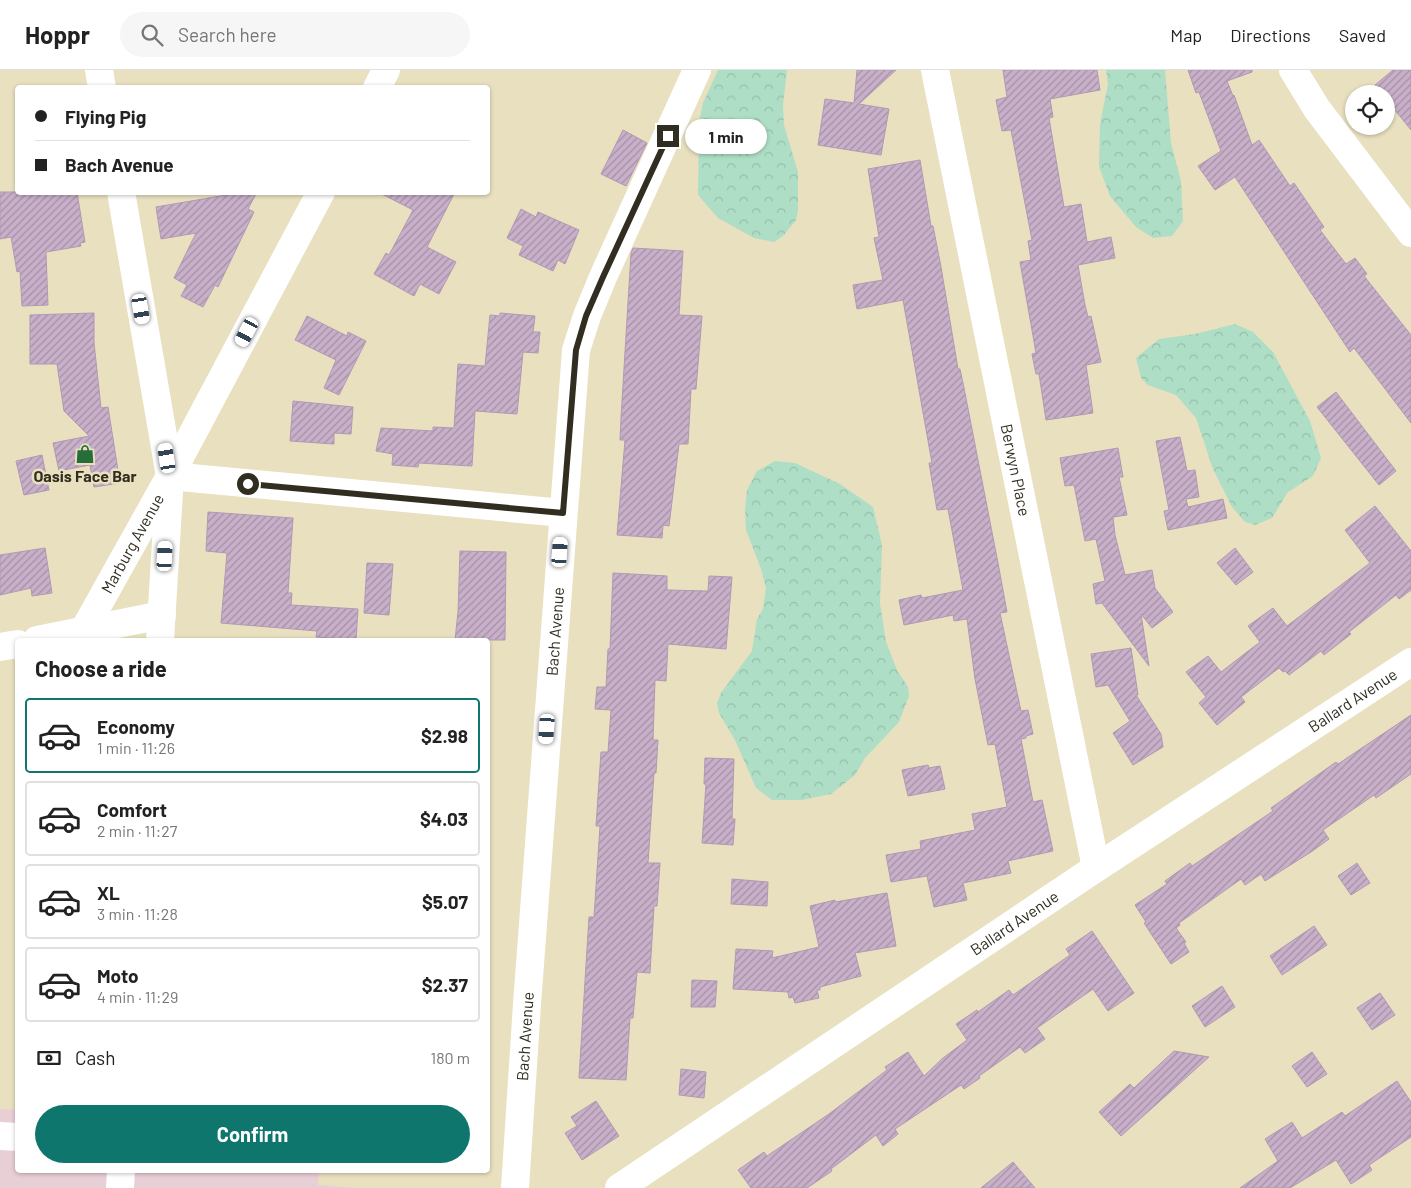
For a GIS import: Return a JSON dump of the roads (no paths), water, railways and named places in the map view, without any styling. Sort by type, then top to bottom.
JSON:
[{"type":"street","points":[[99,70],[102,85]]},
{"type":"street","points":[[378,85],[386,70]]},
{"type":"street","name":"Bach Avenue","points":[[515,1188],[527,994],[576,350],[586,316],[698,70]]},
{"type":"street","name":"Berwyn Place","points":[[935,70],[1096,868]]},
{"type":"street","points":[[1293,70],[1317,110],[1411,233]]},
{"type":"street","points":[[46,638],[84,630],[161,628],[170,476],[122,195]]},
{"type":"street","name":"Marburg Avenue","points":[[84,630],[170,476],[319,195]]},
{"type":"street","points":[[170,476],[563,513]]},
{"type":"street","points":[[0,647],[15,644]]},
{"type":"street","name":"Ballard Avenue","points":[[619,1188],[1096,868],[1411,662]]},
{"type":"street","points":[[0,1136],[15,1137]]},
{"type":"street","points":[[120,1188],[121,1173]]},
{"type":"place","name":"Oasis Face Bar","points":[[85,454]]}]
